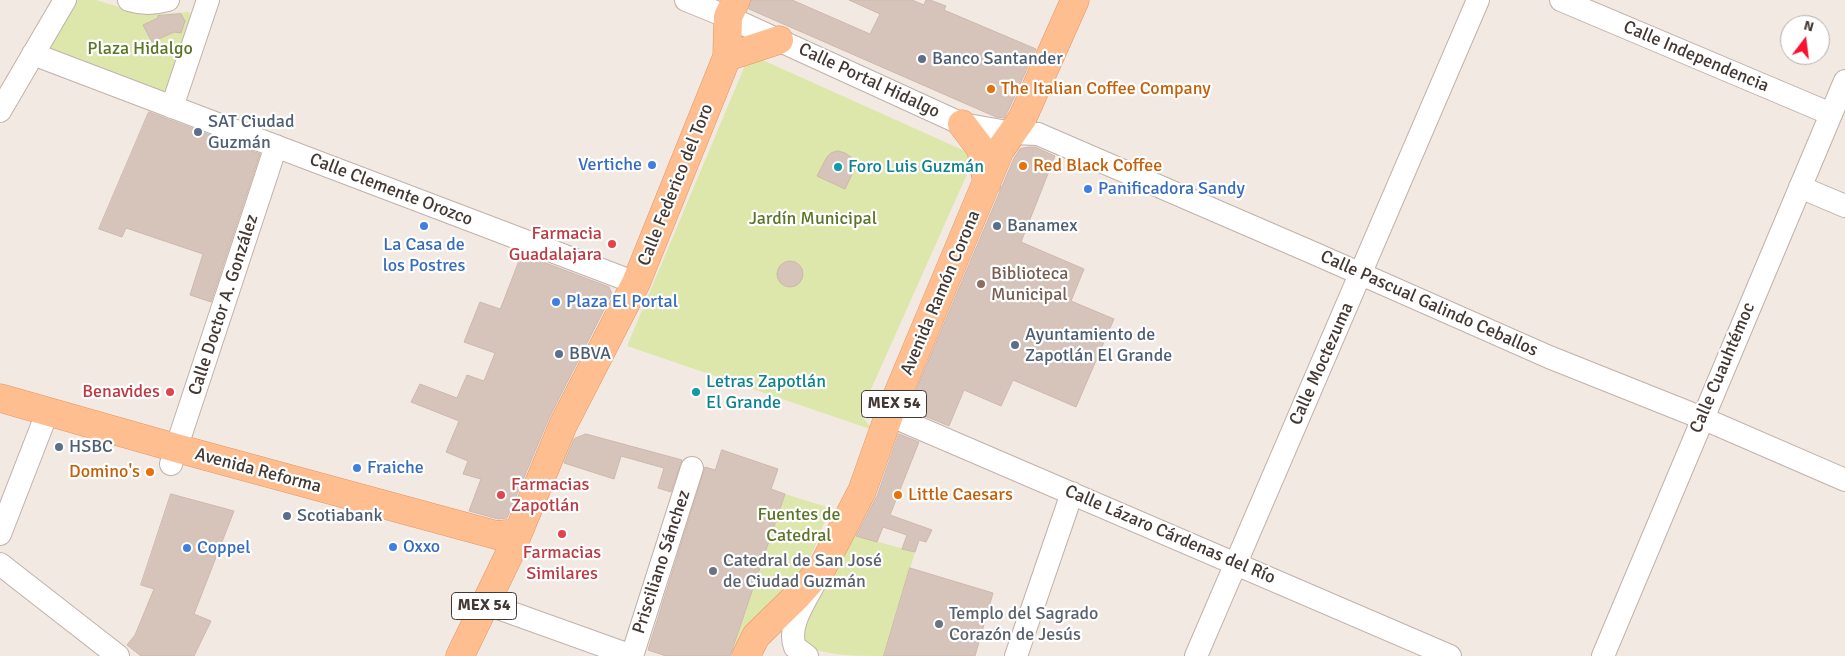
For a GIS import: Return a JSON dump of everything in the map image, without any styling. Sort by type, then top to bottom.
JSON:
[{"type":"main road","name":"MEX 54","points":[[1013,133],[1022,119],[1075,0]]},
{"type":"main road","name":"Calle Federico del Toro","points":[[513,544],[564,425],[636,283],[727,56],[732,8]]},
{"type":"main road","points":[[727,56],[779,40]]},
{"type":"main road","points":[[962,124],[980,149],[987,183]]},
{"type":"main road","name":"Avenida Ramón Corona","points":[[746,656],[756,636],[797,596],[822,568],[862,491],[889,415],[1000,150],[1013,133]]},
{"type":"main road","name":"Avenida Reforma","points":[[0,398],[44,421]]},
{"type":"main road","name":"Avenida Reforma","points":[[0,418],[44,421],[173,456],[496,535],[513,544]]},
{"type":"main road","name":"MEX 54","points":[[460,656],[513,544]]},
{"type":"street","points":[[0,112],[65,0]]},
{"type":"street","points":[[129,0],[139,3],[156,3],[168,0]]},
{"type":"street","points":[[172,107],[208,0]]},
{"type":"street","name":"Calle Portal Hidalgo","points":[[686,0],[732,8],[779,40],[962,124],[1013,133]]},
{"type":"street","name":"Calle Moctezuma","points":[[1196,656],[1478,0]]},
{"type":"street","name":"Calle Independencia","points":[[1561,0],[1831,114]]},
{"type":"street","name":"Calle Clemente Orozco","points":[[33,54],[636,283]]},
{"type":"street","name":"Calle Cuauhtémoc","points":[[1603,656],[1845,81]]},
{"type":"street","name":"Calle Pascual Galindo Ceballos","points":[[1013,133],[1038,134],[1548,357],[1702,418],[1845,480]]},
{"type":"street","name":"Calle Doctor A. González","points":[[173,456],[276,146]]},
{"type":"street","points":[[1800,188],[1845,206]]},
{"type":"street","name":"Calle Lázaro Cárdenas del Río","points":[[889,415],[1450,656]]},
{"type":"street","points":[[0,534],[44,421]]},
{"type":"street","name":"Prisciliano Sánchez","points":[[632,656],[692,468]]},
{"type":"street","points":[[1016,656],[1072,493]]},
{"type":"street","points":[[0,564],[118,656]]},
{"type":"street","points":[[807,656],[795,647],[792,633],[822,568]]},
{"type":"street","points":[[498,608],[632,656]]},
{"type":"green space","name":"Plaza Hidalgo","points":[[70,0],[96,0],[132,11],[161,14],[189,12],[192,16],[168,99],[41,51]]},
{"type":"green space","name":"Jardín Municipal","points":[[758,58],[965,151],[972,163],[860,414],[873,430],[627,346],[746,63]]},
{"type":"green space","name":"Fuentes de Catedral","points":[[785,494],[830,508],[807,566],[732,651]]},
{"type":"green space","points":[[850,534],[915,552],[884,656],[833,654],[804,646],[801,626]]},
{"type":"building","points":[[751,0],[792,0],[870,34],[880,14],[849,0],[912,0],[924,5],[926,0],[930,0],[946,6],[944,10],[1036,49],[1004,118],[996,117],[749,9]]},
{"type":"building","points":[[181,14],[185,21],[181,33],[174,32],[152,42],[143,25],[158,18],[158,16]]},
{"type":"building","points":[[149,112],[260,154],[211,302],[190,295],[203,254],[126,228],[122,237],[99,229]]},
{"type":"building","name":"Ayuntamiento de Zapotlán El Grande","points":[[1035,147],[1055,156],[1021,242],[1084,269],[1071,301],[1114,319],[1076,407],[1013,380],[1001,406],[964,390],[949,426],[908,409],[1014,158],[1020,149]]},
{"type":"building","name":"Foro Luis Guzmán","points":[[838,151],[851,157],[854,164],[854,170],[845,189],[817,176],[827,157],[831,153]]},
{"type":"building","points":[[522,254],[609,287],[612,294],[549,418],[507,518],[498,519],[469,511],[481,479],[463,474],[468,461],[446,452],[459,421],[411,402],[420,384],[457,398],[467,375],[484,381],[495,353],[464,342],[480,302],[500,309]]},
{"type":"building","points":[[790,261],[799,265],[803,274],[799,283],[790,287],[781,283],[777,274],[781,265]]},
{"type":"building","points":[[586,434],[682,460],[671,492],[658,488],[664,468],[621,456],[614,479],[564,463],[574,439]]},
{"type":"building","points":[[899,434],[919,442],[890,515],[932,530],[926,542],[919,540],[915,552],[902,549],[907,535],[883,527],[877,542],[856,536],[877,496]]},
{"type":"building","name":"Catedral de San José de Ciudad Guzmán","points":[[722,450],[778,469],[771,489],[785,494],[730,656],[666,656],[648,650],[705,467],[715,470]]},
{"type":"building","name":"Coppel","points":[[171,494],[234,511],[194,614],[211,621],[194,656],[141,656],[127,645],[135,635],[154,589],[141,585]]},
{"type":"building","name":"Templo del Sagrado Corazón de Jesús","points":[[910,568],[993,593],[975,656],[884,656]]},
{"type":"place","name":"Banco Santander","points":[[922,59]]},
{"type":"place","name":"The Italian Coffee Company","points":[[991,89]]},
{"type":"place","name":"SAT Ciudad Guzmán","points":[[198,132]]},
{"type":"place","name":"Vertiche","points":[[652,165]]},
{"type":"place","name":"Red Black Coffee","points":[[1023,166]]},
{"type":"place","name":"Foro Luis Guzmán","points":[[838,167]]},
{"type":"place","name":"Panificadora Sandy","points":[[1088,189]]},
{"type":"place","name":"La Casa de los Postres","points":[[424,226]]},
{"type":"place","name":"Banamex","points":[[997,226]]},
{"type":"place","name":"Farmacia Guadalajara","points":[[612,244]]},
{"type":"place","name":"Biblioteca Municipal","points":[[981,284]]},
{"type":"place","name":"Plaza El Portal","points":[[556,302]]},
{"type":"place","name":"Ayuntamiento de Zapotlán El Grande","points":[[1015,345]]},
{"type":"place","name":"BBVA","points":[[559,354]]},
{"type":"place","name":"Benavides","points":[[170,392]]},
{"type":"place","name":"Letras Zapotlán El Grande","points":[[696,392]]},
{"type":"place","name":"HSBC","points":[[59,447]]},
{"type":"place","name":"Fraiche","points":[[357,468]]},
{"type":"place","name":"Domino's","points":[[150,472]]},
{"type":"place","name":"Farmacias Zapotlán","points":[[501,495]]},
{"type":"place","name":"Little Caesars","points":[[898,495]]},
{"type":"place","name":"Scotiabank","points":[[287,516]]},
{"type":"place","name":"Farmacias Similares","points":[[562,534]]},
{"type":"place","name":"Oxxo","points":[[393,547]]},
{"type":"place","name":"Coppel","points":[[187,548]]},
{"type":"place","name":"Catedral de San José de Ciudad Guzmán","points":[[713,571]]},
{"type":"place","name":"Templo del Sagrado Corazón de Jesús","points":[[939,624]]}]
